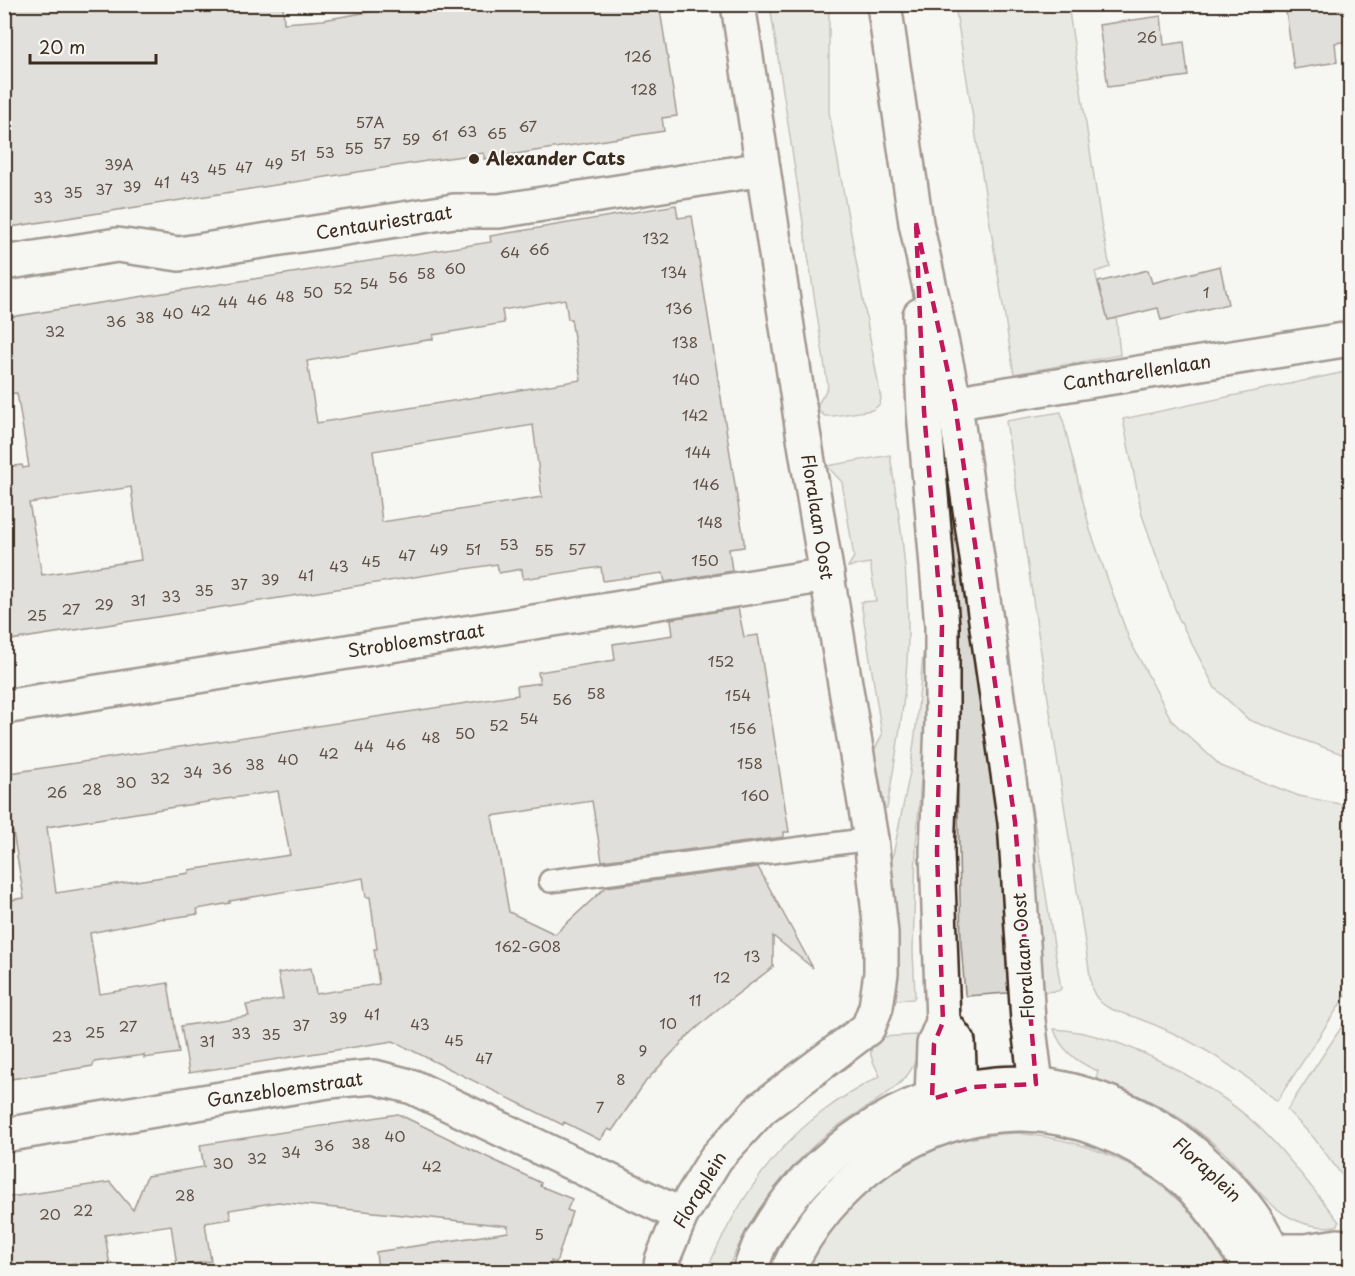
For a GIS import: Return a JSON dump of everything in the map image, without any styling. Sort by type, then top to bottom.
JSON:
[{"type":"street","name":"Floralaan Oost","points":[[738,4],[827,575],[871,839],[881,933],[881,973],[876,1007],[868,1028]]},
{"type":"street","name":"Floralaan Oost","points":[[884,4],[940,408],[1015,822],[1028,1020],[1036,1084]]},
{"type":"street","name":"Centauriestraat","points":[[4,263],[117,245],[179,254],[454,211],[499,211],[763,169]]},
{"type":"street","name":"Cantharellenlaan","points":[[940,408],[976,399],[1350,339]]},
{"type":"street","name":"Floralaan Oost","points":[[940,408],[942,723],[937,852],[943,1022],[958,1042],[946,1094]]},
{"type":"street","name":"Strobloemstraat","points":[[4,707],[827,575]]},
{"type":"street","name":"Floraplein","points":[[660,1272],[662,1260],[681,1215],[716,1158],[762,1108],[868,1028]]},
{"type":"street","name":"Ganzebloemstraat","points":[[4,1135],[329,1081],[374,1077],[413,1087],[681,1215]]},
{"type":"street","name":"Floraplein","points":[[749,1272],[763,1239],[790,1200],[817,1171],[858,1136],[893,1115],[946,1094],[998,1084],[1036,1084],[1090,1096],[1146,1120],[1180,1141],[1227,1184],[1254,1216],[1272,1265],[1247,1261],[1213,1211],[1195,1190],[1174,1172],[1115,1136],[1088,1125],[1024,1114],[989,1116],[955,1124],[919,1137],[891,1153],[858,1175],[825,1209],[805,1235],[787,1272]]},
{"type":"street","points":[[946,1094],[955,1124]]},
{"type":"street","points":[[1272,1265],[1305,1251],[1338,1246],[1350,1249]]},
{"type":"street","points":[[1334,1272],[1342,1270],[1350,1263]]},
{"type":"lane","points":[[550,881],[871,839]]},
{"type":"highlighted area","points":[[916,223],[955,405],[1015,822],[1036,1084],[973,1087],[932,1099],[934,1044],[943,1022],[937,852],[942,626],[924,411]]},
{"type":"shaded area","points":[[770,5],[829,5],[829,112],[881,399],[879,405],[872,410],[825,416],[817,406],[828,387]]},
{"type":"shaded area","points":[[955,5],[1068,5],[1101,223],[1110,267],[1095,272],[1102,298],[1114,295],[1120,355],[1014,374]]},
{"type":"shaded area","points":[[1350,371],[1350,757],[1249,720],[1215,688],[1178,617],[1142,515],[1123,419]]},
{"type":"shaded area","points":[[1061,412],[1090,530],[1129,639],[1172,721],[1221,766],[1299,796],[1350,806],[1350,989],[1277,1101],[1228,1064],[1193,1043],[1105,1006],[1095,996],[1092,989],[1006,421]]},
{"type":"shaded area","points":[[947,432],[1004,819],[1006,963],[1010,991],[967,996],[961,944],[956,713],[941,434]]},
{"type":"shaded area","points":[[890,455],[905,564],[908,629],[901,719],[887,808],[883,809],[880,808],[872,755],[882,735],[861,602],[876,601],[870,563],[848,567],[854,557],[842,482],[827,466]]},
{"type":"shaded area","points":[[924,593],[932,623],[916,848],[913,951],[915,996],[913,999],[893,1000],[891,865],[910,772],[916,727],[924,646]]},
{"type":"shaded area","points":[[1031,802],[1061,989],[1058,991],[1041,992],[1025,804]]},
{"type":"shaded area","points":[[1350,1014],[1350,1186],[1314,1138],[1287,1110]]},
{"type":"shaded area","points":[[1054,1029],[1081,1033],[1140,1052],[1198,1082],[1225,1100],[1269,1137],[1305,1178],[1339,1222],[1338,1225],[1325,1227],[1302,1223],[1278,1210],[1223,1152],[1183,1120],[1147,1099],[1096,1079],[1098,1071],[1071,1055],[1061,1044]]},
{"type":"shaded area","points":[[919,1036],[918,1051],[914,1063],[900,1084],[836,1127],[806,1153],[760,1208],[727,1271],[706,1272],[727,1227],[753,1185],[784,1146],[828,1108],[880,1076],[871,1055],[875,1042],[880,1037]]},
{"type":"shaded area","points":[[1016,1133],[1070,1142],[1096,1150],[1144,1173],[1185,1207],[1207,1234],[1230,1271],[800,1272],[822,1238],[848,1206],[866,1187],[899,1164],[956,1142],[996,1134]]},
{"type":"building","points":[[4,4],[283,4],[284,23],[323,20],[414,4],[659,4],[677,116],[662,118],[664,131],[484,159],[484,153],[427,161],[4,228]]},
{"type":"building","points":[[1285,4],[1348,4],[1350,41],[1335,43],[1337,62],[1294,69]]},
{"type":"building","points":[[1161,16],[1164,45],[1184,42],[1188,76],[1108,87],[1099,25]]},
{"type":"building","points":[[676,205],[678,218],[692,216],[744,541],[744,547],[729,549],[732,571],[665,582],[663,573],[603,581],[601,567],[523,579],[522,569],[499,573],[497,564],[4,641],[4,467],[22,465],[23,468],[29,467],[17,393],[4,394],[4,318],[491,242],[490,236]],"holes":[[[565,299],[568,319],[571,319],[581,380],[317,423],[307,361],[433,339],[433,335],[504,323],[502,310]],[[533,425],[542,497],[382,522],[373,451]],[[131,487],[141,560],[42,575],[29,503]]]},
{"type":"building","points":[[1220,266],[1228,304],[1161,320],[1158,308],[1108,320],[1098,282],[1148,270],[1152,283]]},
{"type":"building","points":[[738,608],[744,637],[758,635],[789,832],[784,832],[784,837],[602,861],[592,801],[492,816],[509,912],[555,934],[606,887],[758,867],[813,968],[773,936],[773,967],[718,1009],[688,1036],[646,1081],[612,1131],[608,1129],[600,1140],[564,1122],[563,1125],[393,1041],[189,1073],[181,1026],[249,1016],[246,1005],[283,999],[278,973],[311,968],[316,994],[379,984],[370,897],[366,897],[363,878],[230,901],[230,903],[197,909],[198,914],[164,918],[90,933],[100,994],[168,983],[179,1053],[94,1062],[93,1066],[4,1080],[4,901],[24,898],[13,832],[4,834],[4,774],[518,695],[517,686],[540,683],[538,672],[615,660],[613,644],[673,635],[671,619]],"holes":[[[278,791],[290,855],[56,893],[47,827]]]},
{"type":"building","points":[[398,1114],[541,1183],[540,1186],[572,1199],[567,1210],[572,1212],[556,1263],[551,1261],[550,1272],[378,1272],[376,1252],[508,1232],[508,1226],[278,1202],[229,1210],[231,1219],[205,1223],[211,1261],[177,1266],[171,1225],[105,1235],[111,1272],[76,1272],[75,1263],[23,1272],[8,1272],[4,1249],[4,1198],[110,1182],[133,1210],[147,1176],[204,1167],[200,1145]]},
{"type":"place","name":"Alexander Cats","points":[[474,159]]}]
